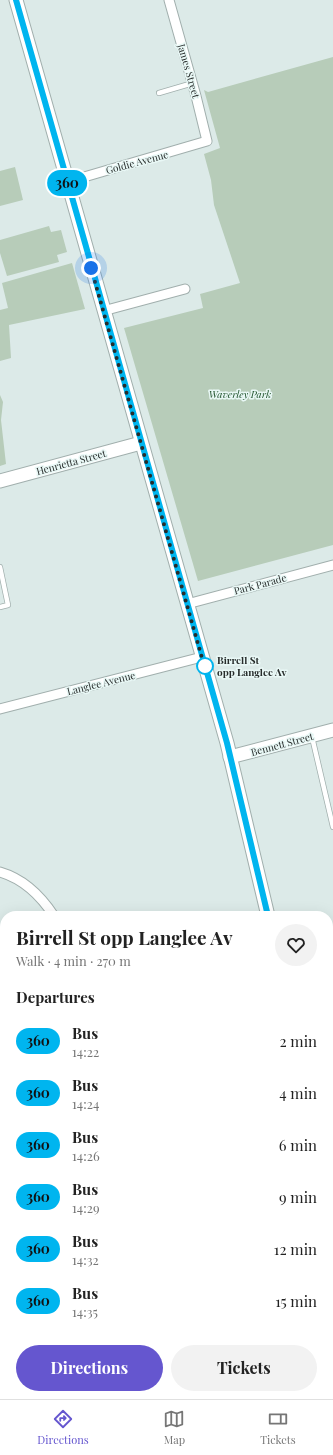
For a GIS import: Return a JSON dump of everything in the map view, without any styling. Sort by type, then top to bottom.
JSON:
[{"type":"main road","points":[[16,0],[103,311],[188,604],[230,757],[267,911]]},
{"type":"main road","name":"Henrietta Street","points":[[0,480],[141,443]]},
{"type":"main road","name":"Bennett Street","points":[[230,757],[333,730]]},
{"type":"street","name":"James Street","points":[[169,0],[193,83],[207,135],[207,141]]},
{"type":"street","name":"Goldie Avenue","points":[[67,182],[207,141]]},
{"type":"street","points":[[103,311],[185,289]]},
{"type":"street","name":"Park Parade","points":[[188,604],[333,565]]},
{"type":"street","name":"Langlee Avenue","points":[[0,709],[202,657]]},
{"type":"street","points":[[0,872],[17,879],[31,889],[42,899],[50,911]]},
{"type":"lane","points":[[159,93],[193,83]]},
{"type":"lane","points":[[0,567],[8,605],[0,607]]},
{"type":"lane","points":[[312,736],[333,827]]},
{"type":"green space","name":"Waverley Park","points":[[333,57],[333,545],[198,581],[124,328],[203,308],[200,294],[240,283],[214,205],[211,180],[204,154],[220,148],[204,90],[208,92]]},
{"type":"green space","points":[[15,167],[23,200],[0,206],[0,171]]},
{"type":"green space","points":[[49,226],[51,232],[61,230],[67,252],[57,255],[59,262],[7,276],[0,253],[0,240]]},
{"type":"green space","points":[[72,263],[85,309],[9,325],[11,358],[0,361],[0,310],[8,308],[2,283]]},
{"type":"green space","points":[[0,395],[3,402],[1,420],[6,464],[0,466]]},
{"type":"bus line","name":"360","points":[[16,0],[227,743],[267,911]]},
{"type":"place","name":"Birrell St opp Langlee Av","points":[[205,666]]},
{"type":"route","points":[[91,268],[206,672],[205,666]]}]
